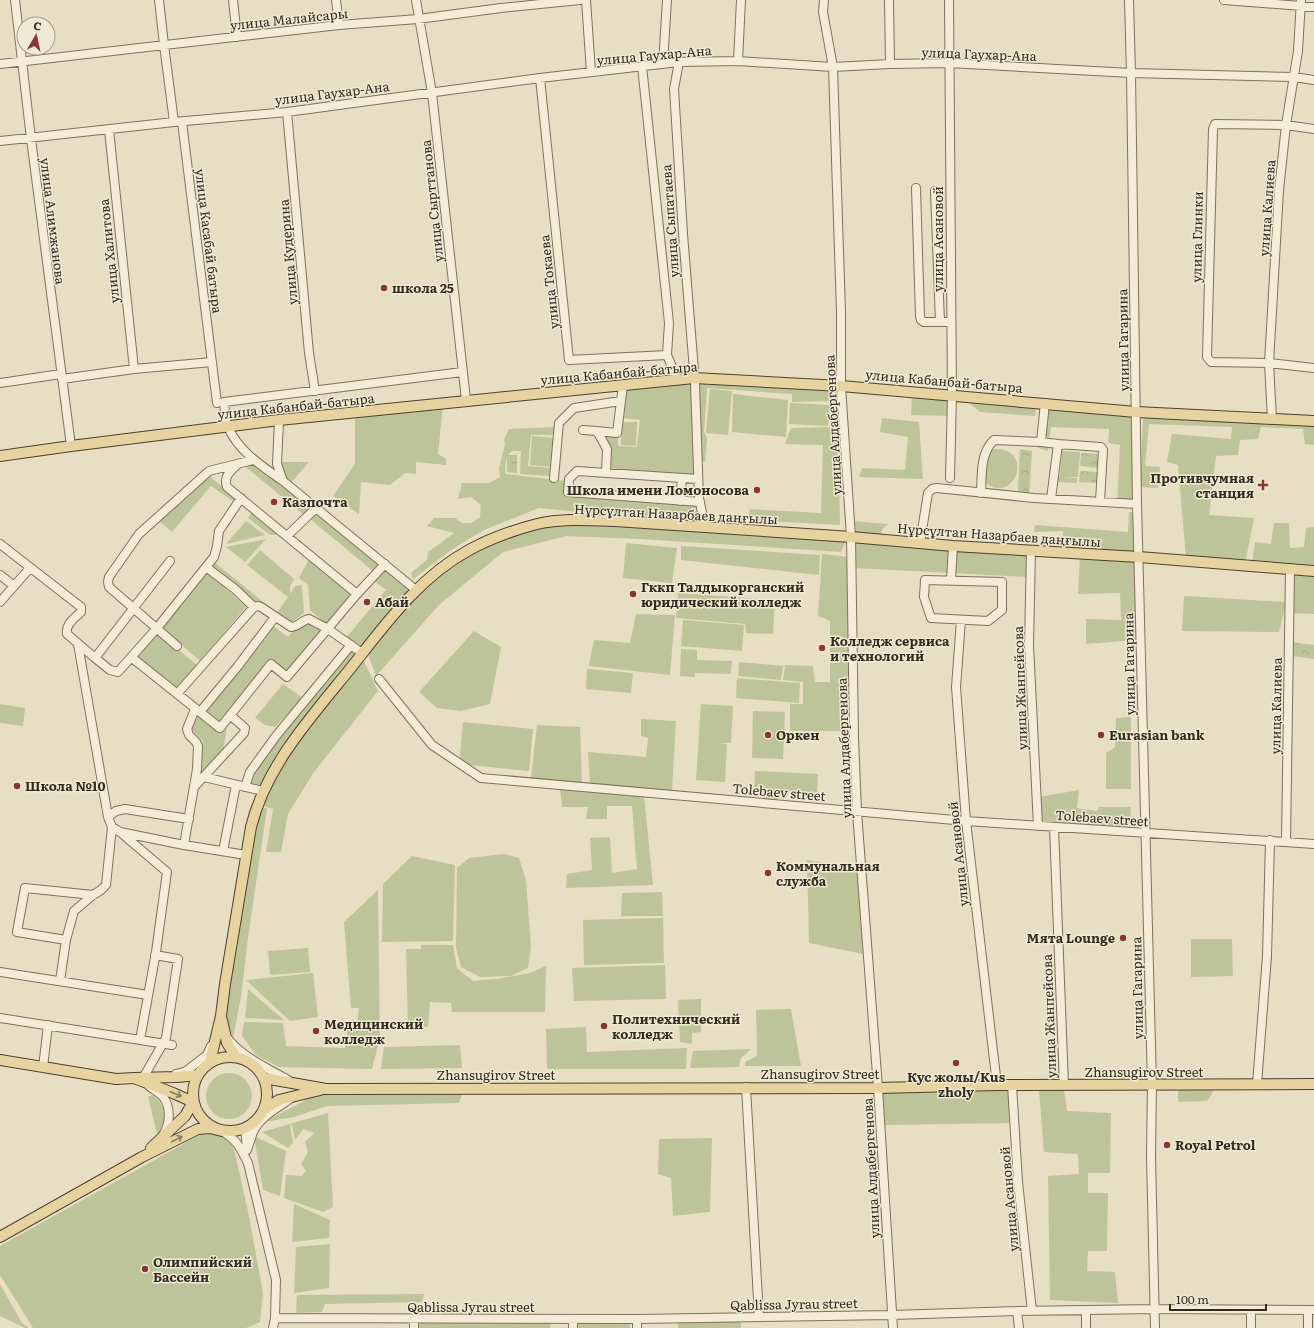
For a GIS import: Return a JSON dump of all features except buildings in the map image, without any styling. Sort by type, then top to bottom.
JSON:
[{"type":"main road","name":"улица Кабанбай-батыра","points":[[0,456],[279,420],[694,378],[841,386],[1136,412],[1314,421]]},
{"type":"main road","name":"Нұрсұлтан Назарбаев даңғылы","points":[[210,1062],[222,1033],[225,984],[246,855],[255,811],[274,770],[314,714],[362,653],[416,590],[441,568],[468,550],[497,537],[537,524],[584,520],[851,537],[953,546],[1139,557],[1314,572]]},
{"type":"main road","points":[[222,1033],[236,1057]]},
{"type":"main road","points":[[0,1237],[142,1157],[198,1128],[210,1128],[222,1131],[234,1131],[245,1129],[253,1124],[265,1109],[268,1099],[267,1088],[264,1078],[257,1068],[248,1061],[236,1057],[227,1057],[210,1062],[203,1068],[194,1084],[193,1102],[197,1112],[212,1127],[222,1131]]},
{"type":"main road","points":[[0,1060],[116,1079],[162,1078],[198,1075]]},
{"type":"main road","points":[[264,1078],[326,1089]]},
{"type":"main road","points":[[140,1079],[193,1102]]},
{"type":"main road","name":"Zhansugirov Street","points":[[326,1089],[746,1087],[878,1088],[997,1085],[1314,1084]]},
{"type":"main road","points":[[265,1109],[279,1100],[326,1089]]},
{"type":"main road","points":[[142,1157],[186,1116],[193,1102]]},
{"type":"street","name":"улица Алимжанова","points":[[15,0],[31,139],[71,446]]},
{"type":"street","name":"улица Касабай батыра","points":[[159,0],[164,45],[178,122],[217,403]]},
{"type":"street","points":[[232,0],[237,37]]},
{"type":"street","points":[[336,0],[339,25]]},
{"type":"street","name":"улица Сырттанова","points":[[416,0],[418,19],[432,92],[466,400]]},
{"type":"street","name":"улица Малайсары","points":[[0,64],[339,25],[418,19],[501,4],[580,0]]},
{"type":"street","points":[[586,0],[591,72]]},
{"type":"street","points":[[663,64],[667,0]]},
{"type":"street","points":[[738,61],[741,0]]},
{"type":"street","name":"улица Алдабергенова","points":[[824,0],[823,12],[833,67],[841,386],[851,537],[854,737],[857,812],[878,1088],[893,1328]]},
{"type":"street","points":[[889,0],[890,64]]},
{"type":"street","name":"улица Асановой","points":[[949,0],[952,395],[950,478]]},
{"type":"street","name":"улица Гагарина","points":[[1129,0],[1137,504],[1152,1084],[1151,1156],[1155,1328]]},
{"type":"street","points":[[1224,0],[1268,4],[1301,3],[1314,7]]},
{"type":"street","name":"улица Калиева","points":[[1272,419],[1269,363],[1279,190],[1286,125],[1298,51],[1301,3]]},
{"type":"street","name":"улица Гаухар-Ана","points":[[0,141],[288,112],[540,78],[679,62],[738,61],[833,67],[950,63],[1131,73],[1294,77],[1314,80]]},
{"type":"street","name":"улица Сыпатаева","points":[[679,62],[674,89],[694,378],[698,479],[704,527]]},
{"type":"street","points":[[642,66],[669,323],[667,355],[677,379]]},
{"type":"street","name":"улица Токаева","points":[[540,78],[569,360],[667,355]]},
{"type":"street","name":"улица Кудерина","points":[[288,112],[309,353],[315,391]]},
{"type":"street","name":"улица Глинки","points":[[1269,363],[1210,362],[1207,357],[1212,129],[1216,124],[1286,125]]},
{"type":"street","points":[[1286,125],[1314,129]]},
{"type":"street","name":"улица Халитова","points":[[108,130],[134,369]]},
{"type":"street","points":[[916,188],[921,320],[924,322],[951,322]]},
{"type":"street","points":[[935,191],[940,322]]},
{"type":"street","points":[[0,383],[212,362]]},
{"type":"street","points":[[1269,363],[1314,368]]},
{"type":"street","points":[[416,590],[284,481],[253,460],[238,442],[228,426],[224,402],[462,372]]},
{"type":"street","points":[[584,430],[617,433],[623,385]]},
{"type":"street","points":[[554,478],[559,423],[574,408],[621,401]]},
{"type":"street","points":[[1041,442],[1045,403]]},
{"type":"street","points":[[279,420],[277,464],[284,481]]},
{"type":"street","points":[[597,431],[607,449],[606,473]]},
{"type":"street","points":[[981,493],[984,453],[988,445],[994,440],[1041,442],[1101,447],[1103,450],[1100,501]]},
{"type":"street","points":[[1051,499],[1058,444]]},
{"type":"street","points":[[177,646],[109,587],[109,577],[139,534],[209,471],[253,460]]},
{"type":"street","points":[[238,463],[226,477],[225,482],[227,487],[357,594]]},
{"type":"street","points":[[698,479],[577,471],[569,479],[568,492],[700,502]]},
{"type":"street","points":[[680,501],[682,478]]},
{"type":"street","points":[[920,543],[928,493],[937,488],[1051,499],[1137,504]]},
{"type":"street","points":[[0,544],[81,607],[81,612],[68,625],[66,630],[67,634],[110,670],[118,672],[157,628],[214,557],[219,531],[242,498]]},
{"type":"street","points":[[287,536],[316,508]]},
{"type":"street","points":[[951,580],[953,546]]},
{"type":"street","name":"улица Жанпейсова","points":[[1031,551],[1029,645],[1038,826]]},
{"type":"street","points":[[95,658],[170,561]]},
{"type":"street","points":[[131,657],[220,728],[271,664],[287,677],[357,594],[385,564]]},
{"type":"street","points":[[206,567],[254,607]]},
{"type":"street","points":[[0,602],[30,568]]},
{"type":"street","name":"улица Калиева","points":[[1286,842],[1290,570]]},
{"type":"street","points":[[0,575],[14,586]]},
{"type":"street","points":[[925,580],[951,580],[1002,582],[1002,610],[988,621],[931,618],[924,597],[925,580]]},
{"type":"street","points":[[177,694],[254,607],[258,606],[262,607],[291,627],[297,626],[304,620],[309,619],[328,629],[362,653]]},
{"type":"street","points":[[184,845],[195,786],[198,746],[189,735],[187,729],[198,711],[238,666],[275,617]]},
{"type":"street","name":"улица Асановой","points":[[961,620],[956,687],[966,821],[997,1085]]},
{"type":"street","points":[[60,981],[66,940],[74,911],[101,890],[106,884],[112,827],[108,817],[78,644]]},
{"type":"street","points":[[245,787],[250,772],[276,736],[350,645]]},
{"type":"street","name":"Tolebaev street","points":[[379,679],[432,745],[480,778],[966,821],[1314,844]]},
{"type":"street","points":[[195,786],[244,733],[244,728],[230,715]]},
{"type":"street","points":[[204,777],[263,791]]},
{"type":"street","points":[[223,851],[236,785]]},
{"type":"street","points":[[108,817],[116,811],[124,809],[189,819]]},
{"type":"street","points":[[112,827],[167,872],[155,955],[140,1040]]},
{"type":"street","name":"улица Жанпейсова","points":[[1054,827],[1064,1085]]},
{"type":"street","points":[[120,832],[184,845],[246,855]]},
{"type":"street","points":[[144,854],[148,838]]},
{"type":"street","points":[[1256,1084],[1267,956],[1270,840]]},
{"type":"street","points":[[66,940],[17,932],[25,888],[93,895]]},
{"type":"street","points":[[155,955],[178,959],[166,1038],[140,1079],[163,1097],[167,1104],[168,1124],[166,1131],[159,1140]]},
{"type":"street","points":[[0,972],[148,995]]},
{"type":"street","points":[[0,1018],[172,1045]]},
{"type":"street","points":[[43,1067],[48,1025]]},
{"type":"street","points":[[162,1078],[185,1072],[207,1055],[222,1033],[242,1052],[294,1084]]},
{"type":"street","name":"улица Асановой","points":[[1012,1085],[1018,1182],[1032,1311]]},
{"type":"street","points":[[746,1087],[759,1317]]},
{"type":"street","points":[[244,1150],[254,1131],[268,1114],[293,1096]]},
{"type":"street","points":[[245,1129],[244,1150],[276,1280],[275,1318],[273,1328]]},
{"type":"street","points":[[191,1132],[211,1130],[224,1134],[244,1150]]},
{"type":"street","points":[[222,1131],[234,1138],[244,1150]]},
{"type":"street","name":"Qablissa Jyrau street","points":[[275,1318],[637,1319],[1154,1309],[1311,1310]]},
{"type":"street","points":[[1086,1310],[1086,1328]]},
{"type":"street","points":[[1251,1310],[1251,1328]]},
{"type":"street","points":[[1308,1328],[1311,1310]]},
{"type":"street","points":[[1017,1311],[1019,1328]]},
{"type":"street","points":[[414,1318],[414,1328]]},
{"type":"street","points":[[572,1319],[573,1328]]},
{"type":"street","points":[[637,1319],[637,1328]]},
{"type":"green space","points":[[692,381],[695,477],[608,468],[603,434],[618,436],[618,446],[637,447],[640,420],[622,418],[625,386]]},
{"type":"green space","points":[[698,381],[838,390],[840,525],[747,520],[750,509],[821,513],[823,445],[785,444],[791,428],[832,427],[830,401],[792,402],[792,394],[707,388],[704,432],[707,438],[705,462],[700,461]]},
{"type":"green space","points":[[710,389],[732,391],[728,435],[706,433]]},
{"type":"green space","points":[[912,393],[949,397],[949,416],[911,415]]},
{"type":"green space","points":[[733,394],[788,400],[786,437],[732,432]]},
{"type":"green space","points":[[956,397],[1036,405],[1035,416],[980,412],[969,403],[956,402]]},
{"type":"green space","points":[[790,403],[830,405],[828,426],[789,424]]},
{"type":"green space","points":[[1041,405],[1134,414],[1136,507],[1117,507],[1120,445],[1108,443],[1109,429],[1051,427],[1048,451],[1038,448]]},
{"type":"green space","points":[[443,406],[438,454],[446,459],[446,465],[416,462],[416,474],[405,473],[390,485],[361,482],[359,514],[333,496],[355,464],[355,415]]},
{"type":"green space","points":[[882,418],[919,422],[923,479],[859,477],[862,468],[905,470],[908,437],[880,432]]},
{"type":"green space","points":[[1143,418],[1314,425],[1314,445],[1305,444],[1303,429],[1261,427],[1258,439],[1240,440],[1238,455],[1216,456],[1209,515],[1254,518],[1245,564],[1186,559],[1178,465],[1167,462],[1172,434],[1231,439],[1232,427],[1149,424],[1145,466],[1160,467],[1158,488],[1140,487]]},
{"type":"green space","points":[[622,422],[637,422],[636,446],[621,445]]},
{"type":"green space","points":[[557,427],[556,435],[531,435],[528,466],[553,468],[550,476],[520,474],[521,451],[512,451],[509,453],[506,461],[505,474],[565,481],[566,494],[695,504],[698,524],[539,508],[484,530],[451,550],[413,579],[411,573],[427,560],[428,552],[454,533],[427,526],[434,518],[455,518],[462,523],[471,523],[480,517],[481,505],[471,497],[458,499],[462,483],[489,483],[500,477],[499,468],[505,445],[504,439],[509,429]]},
{"type":"green space","points":[[532,436],[555,438],[552,467],[530,465]]},
{"type":"green space","points":[[995,449],[1008,452],[1015,458],[1017,467],[1016,476],[1010,484],[1002,488],[993,487],[982,479],[989,451]]},
{"type":"green space","points":[[1020,449],[1032,451],[1029,496],[1018,500],[979,487],[1018,491]]},
{"type":"green space","points":[[1062,451],[1080,452],[1078,477],[1063,477],[1077,478],[1077,483],[1056,482],[1057,476],[1060,476]]},
{"type":"green space","points":[[1081,453],[1100,454],[1098,468],[1080,466]]},
{"type":"green space","points":[[507,455],[517,455],[517,473],[507,472]]},
{"type":"green space","points":[[259,460],[313,508],[304,515],[242,464]]},
{"type":"green space","points":[[280,462],[309,462],[290,484],[285,477]]},
{"type":"green space","points":[[1080,471],[1098,472],[1097,483],[1079,482]]},
{"type":"green space","points":[[207,474],[236,498],[233,501],[211,486],[172,532],[159,521]]},
{"type":"green space","points":[[253,510],[281,535],[270,535],[248,518]]},
{"type":"green space","points":[[317,510],[382,565],[374,572],[309,518]]},
{"type":"green space","points":[[1129,512],[1138,512],[1139,555],[1063,550],[1063,531],[1034,532],[1035,525],[1128,532]]},
{"type":"green space","points":[[246,521],[265,535],[226,544]]},
{"type":"green space","points":[[606,521],[846,540],[841,552],[640,539],[566,536],[503,552],[439,605],[376,676],[368,654],[420,589],[481,548],[536,528]]},
{"type":"green space","points":[[852,521],[889,524],[883,528],[880,536],[852,535]]},
{"type":"green space","points":[[1274,523],[1289,523],[1290,548],[1304,547],[1306,528],[1314,527],[1314,569],[1252,564],[1255,542],[1271,544]]},
{"type":"green space","points":[[266,539],[245,562],[226,547]]},
{"type":"green space","points":[[854,541],[1028,554],[1028,577],[854,568]]},
{"type":"green space","points":[[626,543],[677,548],[672,583],[623,578]]},
{"type":"green space","points":[[681,546],[820,555],[819,575],[681,560]]},
{"type":"green space","points":[[260,550],[294,579],[290,587],[290,594],[295,586],[302,585],[304,613],[284,628],[252,604],[210,566],[214,562],[277,613],[288,597],[247,565]]},
{"type":"green space","points":[[822,554],[849,557],[850,731],[790,731],[790,704],[803,704],[803,682],[783,680],[785,665],[813,666],[815,682],[830,682],[830,621],[818,616]]},
{"type":"green space","points":[[1080,556],[1137,560],[1136,640],[1086,644],[1086,619],[1121,620],[1120,593],[1078,594]]},
{"type":"green space","points":[[310,557],[354,594],[328,626],[310,610],[308,585],[299,578]]},
{"type":"green space","points":[[385,567],[413,590],[362,651],[345,639],[386,590],[373,580]]},
{"type":"green space","points":[[206,571],[246,607],[200,661],[161,627]]},
{"type":"green space","points":[[1292,573],[1314,575],[1314,614],[1293,613]]},
{"type":"green space","points":[[678,593],[775,600],[773,634],[746,633],[745,624],[676,618]]},
{"type":"green space","points":[[1184,596],[1286,602],[1279,632],[1182,631]]},
{"type":"green space","points":[[308,614],[326,629],[287,676],[271,663],[219,727],[202,712],[272,625],[288,637]]},
{"type":"green space","points":[[636,614],[675,615],[670,675],[589,666],[594,640],[630,643]]},
{"type":"green space","points":[[683,620],[744,625],[742,651],[681,646]]},
{"type":"green space","points":[[474,631],[501,647],[490,704],[461,711],[437,708],[419,692]]},
{"type":"green space","points":[[157,632],[197,665],[176,691],[135,656]]},
{"type":"green space","points":[[1291,642],[1314,645],[1314,659],[1291,656]]},
{"type":"green space","points":[[351,647],[359,654],[263,789],[247,785],[251,774]]},
{"type":"green space","points":[[681,649],[697,650],[697,660],[732,661],[731,674],[695,673],[695,677],[680,676]]},
{"type":"green space","points":[[363,659],[378,691],[314,772],[288,814],[281,852],[266,852],[273,809],[260,805],[277,770]]},
{"type":"green space","points":[[739,662],[783,666],[781,680],[738,676]]},
{"type":"green space","points":[[587,669],[633,673],[631,693],[586,689]]},
{"type":"green space","name":"Оркен","points":[[737,678],[800,683],[799,703],[736,698]]},
{"type":"green space","points":[[283,684],[303,698],[275,727],[265,725],[255,718]]},
{"type":"green space","points":[[0,704],[25,708],[23,726],[0,723]]},
{"type":"green space","points":[[701,704],[733,706],[731,743],[717,743],[727,744],[725,782],[696,780]]},
{"type":"green space","name":"Оркен","points":[[753,711],[785,712],[783,759],[752,758]]},
{"type":"green space","points":[[196,712],[220,730],[228,720],[224,747],[207,775],[200,781],[203,760],[199,759],[203,741],[190,728]]},
{"type":"green space","points":[[1131,717],[1131,789],[1106,789],[1106,753],[1115,747],[1116,718]]},
{"type":"green space","points":[[641,719],[676,721],[672,792],[590,785],[588,752],[646,757],[648,738],[641,736]]},
{"type":"green space","points":[[463,722],[533,729],[529,771],[459,764]]},
{"type":"green space","points":[[537,725],[580,727],[582,784],[531,778]]},
{"type":"green space","name":"Оркен","points":[[755,771],[818,774],[817,793],[785,791],[785,797],[781,797],[781,791],[779,791],[778,800],[764,800],[764,790],[754,790]]},
{"type":"green space","points":[[560,787],[644,796],[653,885],[566,888],[567,874],[592,870],[590,838],[610,837],[612,873],[637,869],[632,806],[607,806],[607,819],[586,819],[588,807],[562,807]]},
{"type":"green space","points":[[1079,790],[1077,808],[1097,811],[1099,807],[1131,807],[1130,828],[1040,823],[1039,797]]},
{"type":"green space","points":[[267,808],[241,997],[233,1038],[225,1012],[258,809]]},
{"type":"green space","points":[[505,854],[519,858],[526,880],[531,947],[528,968],[511,976],[480,977],[461,967],[456,948],[457,868],[469,858]]},
{"type":"green space","points":[[412,856],[455,865],[453,941],[382,942],[383,884]]},
{"type":"green space","points":[[807,860],[857,867],[863,954],[809,943]]},
{"type":"green space","points":[[378,890],[380,1038],[372,1069],[279,1067],[256,1055],[242,1036],[244,1022],[283,1023],[286,1046],[345,1048],[348,1026],[357,1025],[359,1008],[351,1008],[344,922]]},
{"type":"green space","points":[[662,892],[663,916],[621,916],[622,893]]},
{"type":"green space","points":[[663,918],[664,963],[584,965],[583,920]]},
{"type":"green space","points":[[1191,939],[1232,939],[1233,976],[1191,977]]},
{"type":"green space","points":[[421,945],[453,945],[457,968],[473,981],[496,979],[530,973],[546,966],[545,1012],[452,1012],[451,1003],[430,1002],[428,1027],[408,1026],[406,949],[421,949]]},
{"type":"green space","points":[[308,948],[310,972],[270,975],[268,951]]},
{"type":"green space","points":[[665,965],[666,999],[574,1001],[572,968]]},
{"type":"green space","points":[[313,973],[318,1017],[290,1021],[246,980]]},
{"type":"green space","points":[[248,989],[284,1020],[245,1018]]},
{"type":"green space","points":[[701,999],[701,1032],[692,1033],[692,1044],[680,1042],[678,1000]]},
{"type":"green space","points":[[791,1009],[801,1066],[745,1066],[745,1062],[757,1056],[756,1010]]},
{"type":"green space","points":[[586,1027],[587,1052],[687,1048],[686,1069],[547,1069],[546,1029]]},
{"type":"green space","points":[[460,1045],[462,1068],[381,1069],[384,1047]]},
{"type":"green space","points":[[751,1049],[741,1058],[739,1067],[690,1068],[693,1051]]},
{"type":"green space","points":[[229,1073],[242,1077],[248,1083],[252,1096],[248,1109],[242,1115],[229,1119],[216,1115],[210,1109],[206,1096],[210,1083],[216,1077]]},
{"type":"green space","points":[[1178,1087],[1214,1087],[1212,1094],[1207,1101],[1178,1102]]},
{"type":"green space","points":[[1009,1089],[1012,1123],[885,1125],[882,1091]]},
{"type":"green space","points":[[1039,1090],[1064,1090],[1067,1111],[1111,1113],[1110,1173],[1088,1173],[1088,1193],[1108,1193],[1107,1251],[1088,1251],[1087,1271],[1115,1272],[1118,1303],[1050,1300],[1048,1176],[1079,1174],[1078,1154],[1044,1152]]},
{"type":"green space","points":[[154,1094],[166,1116],[165,1127],[163,1132],[158,1137],[148,1097]]},
{"type":"green space","points":[[317,1094],[462,1094],[459,1103],[327,1106],[294,1117],[264,1122]]},
{"type":"green space","points":[[328,1113],[333,1207],[323,1212],[284,1198],[286,1175],[302,1176],[306,1171],[301,1164],[308,1152],[305,1142],[314,1133],[303,1129],[295,1140],[292,1125],[290,1125],[293,1143],[288,1148],[262,1132]]},
{"type":"green space","points":[[203,1133],[219,1133],[227,1138],[234,1149],[249,1216],[263,1293],[260,1322],[246,1328],[33,1328],[0,1275],[0,1246]]},
{"type":"green space","points":[[254,1136],[286,1151],[280,1196],[263,1190]]},
{"type":"green space","points":[[712,1138],[710,1212],[673,1216],[671,1178],[658,1174],[659,1139]]},
{"type":"green space","points":[[294,1204],[330,1220],[329,1238],[292,1242]]},
{"type":"green space","points":[[330,1244],[329,1288],[294,1293],[296,1247]]},
{"type":"green space","points":[[0,1284],[22,1323],[29,1328],[25,1328],[0,1316]]},
{"type":"green space","points":[[424,1294],[422,1302],[325,1304],[322,1312],[296,1313],[297,1295]]},
{"type":"green space","points":[[575,1321],[629,1321],[630,1328],[576,1328]]},
{"type":"green space","points":[[410,1322],[551,1323],[550,1328],[411,1328]]},
{"type":"green space","points":[[678,1322],[741,1322],[741,1328],[678,1328]]},
{"type":"place","name":"школа 25","points":[[384,288]]},
{"type":"place","name":"Противчумная станция","points":[[1263,485]]},
{"type":"place","name":"Школа имени Ломоносова","points":[[757,490]]},
{"type":"place","name":"Казпочта","points":[[274,502]]},
{"type":"place","name":"Гккп Талдыкорганский юридический колледж","points":[[633,594]]},
{"type":"place","name":"Абай","points":[[367,602]]},
{"type":"place","name":"Колледж сервиса и технологий","points":[[822,648]]},
{"type":"place","name":"Оркен","points":[[768,735]]},
{"type":"place","name":"Eurasian bank","points":[[1101,735]]},
{"type":"place","name":"Школа №10","points":[[17,786]]},
{"type":"place","name":"Коммунальная служба","points":[[768,873]]},
{"type":"place","name":"Мята Lounge","points":[[1123,938]]},
{"type":"place","name":"Политехнический колледж","points":[[604,1026]]},
{"type":"place","name":"Медицинский колледж","points":[[316,1031]]},
{"type":"place","name":"Кус жолы/Kus zholy","points":[[956,1063]]},
{"type":"place","name":"Royal Petrol","points":[[1167,1145]]},
{"type":"place","name":"Олимпийский Бассейн","points":[[145,1269]]}]
